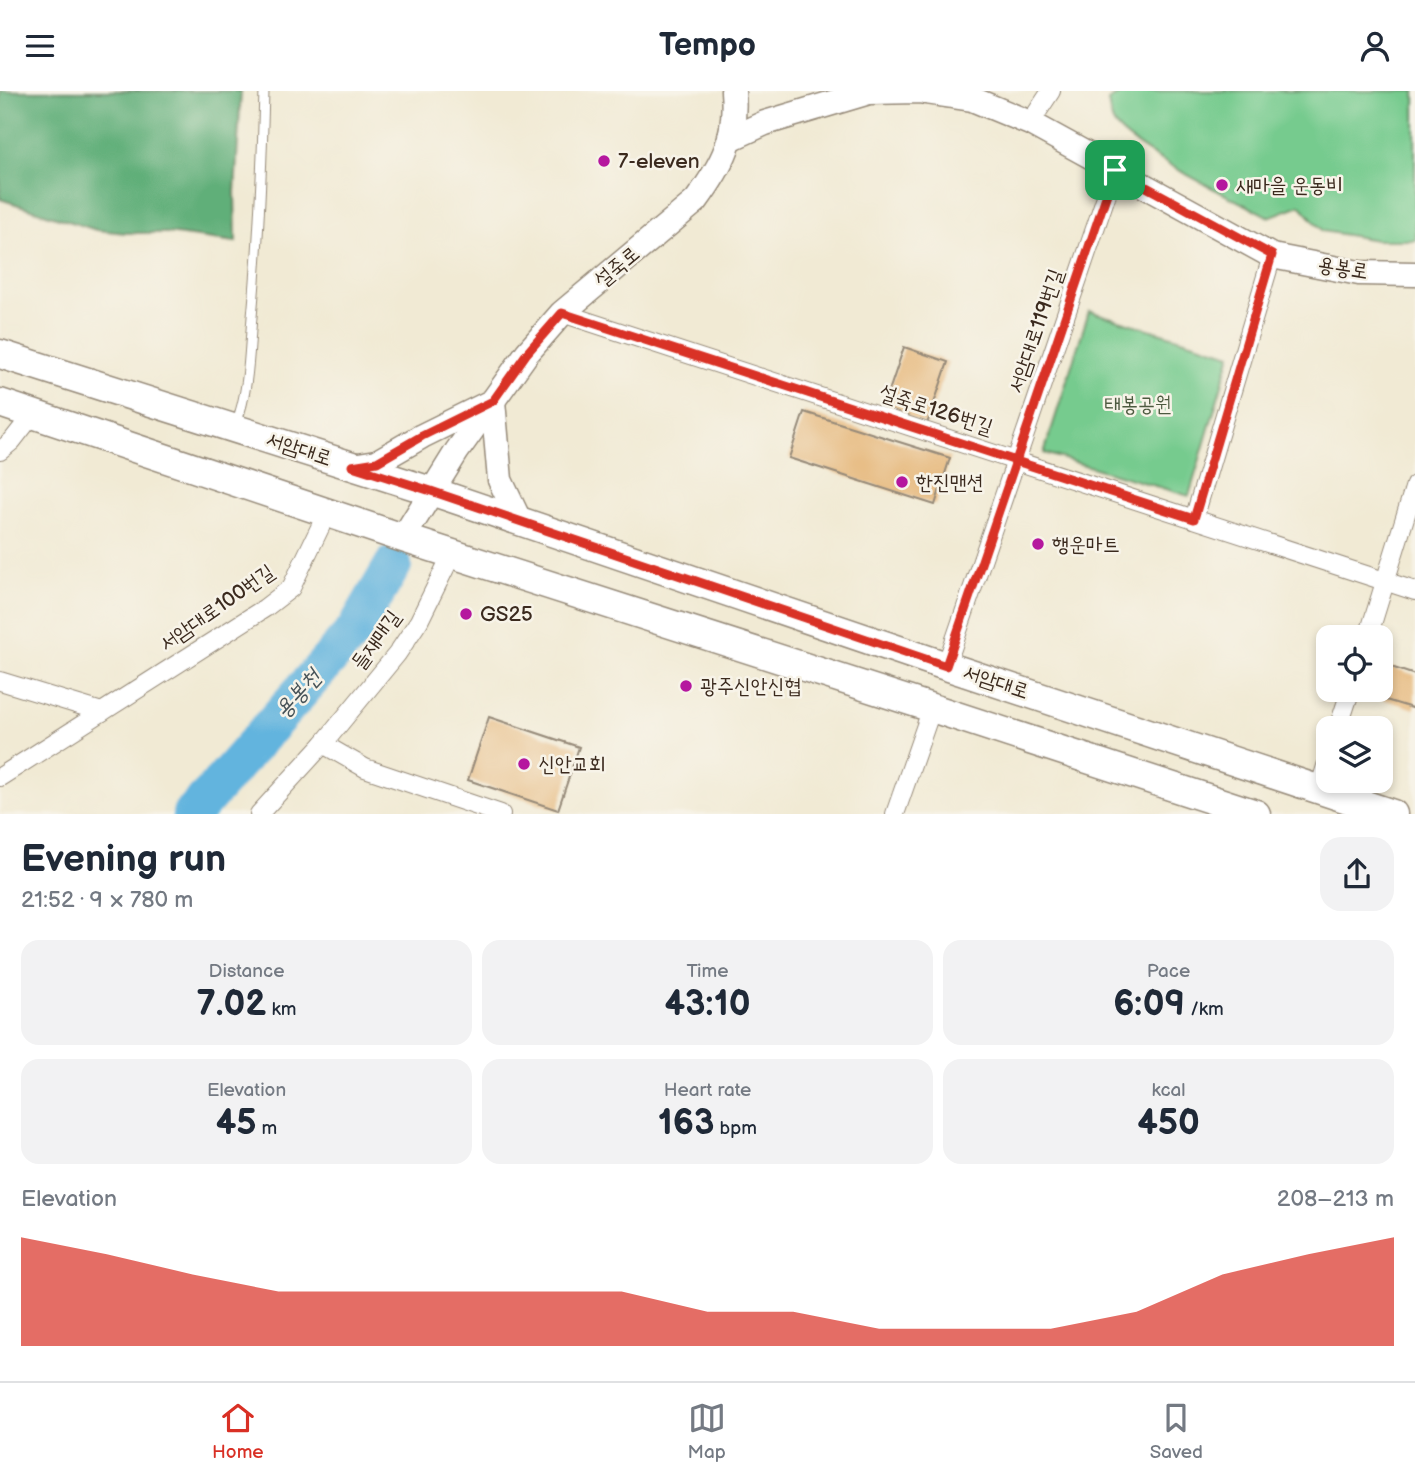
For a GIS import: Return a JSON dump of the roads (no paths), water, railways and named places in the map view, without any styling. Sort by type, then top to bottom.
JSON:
[{"type":"main road","name":"설죽로","points":[[403,538],[431,491],[527,353],[562,313],[696,201],[713,178],[730,139],[733,91]]},
{"type":"main road","name":"용봉로","points":[[730,139],[765,123],[869,92],[918,91],[972,99],[1030,123],[1272,255],[1359,272],[1415,274]]},
{"type":"main road","points":[[946,91],[972,99]]},
{"type":"main road","name":"서암대로","points":[[0,354],[431,491],[1316,788]]},
{"type":"main road","points":[[363,470],[422,436],[493,401],[500,480],[520,522]]},
{"type":"main road","points":[[0,403],[403,538],[1256,814]]},
{"type":"main road","name":"서암대로","points":[[1331,793],[1393,814]]},
{"type":"street","points":[[1030,123],[1051,91]]},
{"type":"street","name":"서암대로119번길","points":[[946,666],[1115,170]]},
{"type":"street","points":[[1194,519],[1272,255]]},
{"type":"street","name":"설죽로126번길","points":[[562,313],[1415,591]]},
{"type":"street","points":[[0,451],[12,442],[33,414]]},
{"type":"street","points":[[1371,625],[1415,485]]},
{"type":"street","name":"서암대로100번길","points":[[0,777],[265,608],[291,588],[338,516]]},
{"type":"street","name":"들재매길","points":[[259,814],[323,744],[397,654],[419,621],[446,552]]},
{"type":"street","points":[[0,681],[102,712]]},
{"type":"street","points":[[895,814],[932,708]]},
{"type":"street","points":[[323,744],[365,768],[501,814]]},
{"type":"lane","points":[[234,428],[241,411],[247,381],[259,241],[264,91]]},
{"type":"waterway","name":"용봉천","points":[[191,814],[355,630],[393,565]]},
{"type":"place","name":"7-eleven","points":[[604,161]]},
{"type":"place","name":"새마을 운동비","points":[[1222,185]]},
{"type":"place","name":"한진맨션","points":[[902,482]]},
{"type":"place","name":"행운마트","points":[[1038,544]]},
{"type":"place","name":"GS25","points":[[466,614]]},
{"type":"place","name":"광주신안신협","points":[[686,686]]},
{"type":"place","name":"신안교회","points":[[524,764]]},
{"type":"park label","name":"태봉공원","points":[[1138,404]]}]
